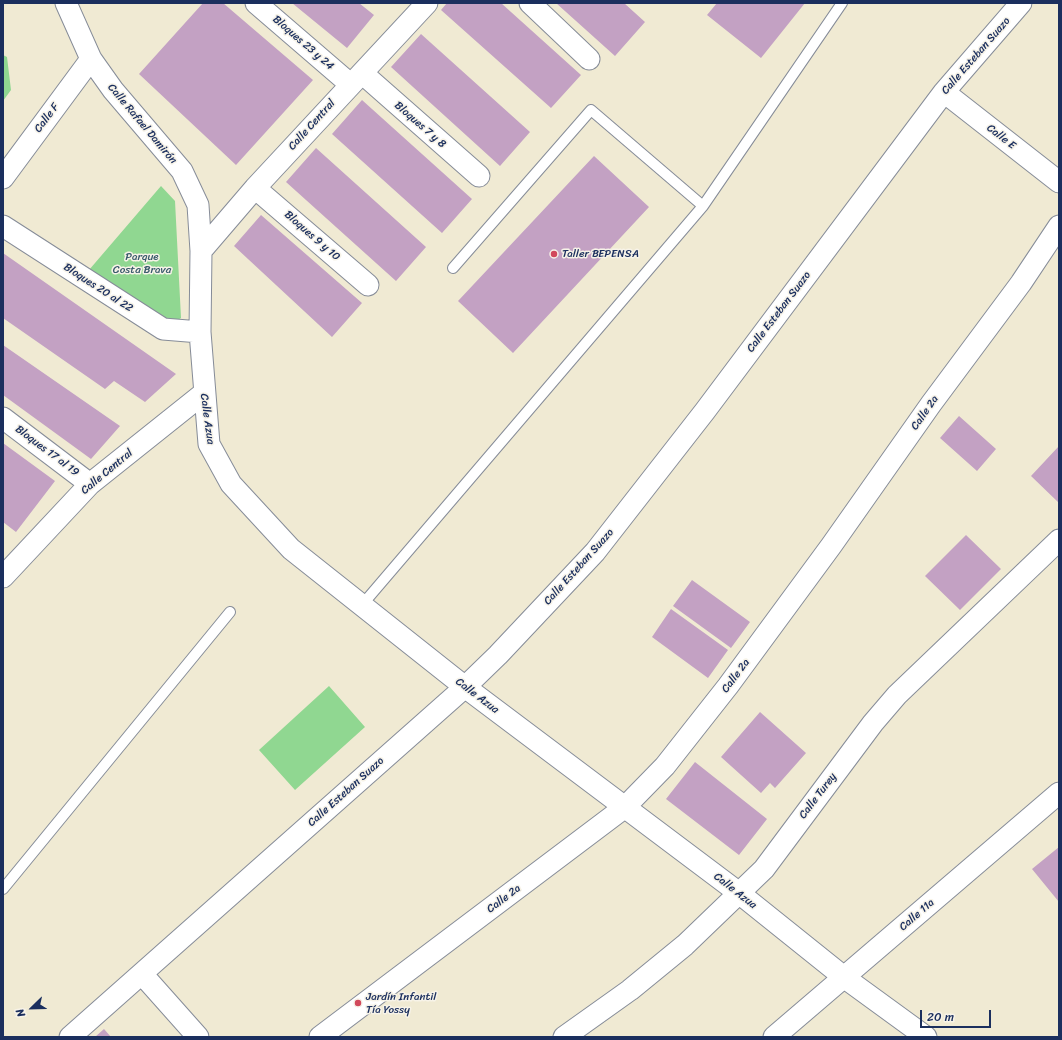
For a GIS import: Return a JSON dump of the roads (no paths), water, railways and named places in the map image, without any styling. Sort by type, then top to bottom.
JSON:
[{"type":"street","name":"Calle Rafael Damirón","points":[[66,3],[91,59],[113,90],[182,172],[198,205],[201,250]]},
{"type":"street","name":"Bloques 23 y 24","points":[[256,3],[356,79]]},
{"type":"street","name":"Calle Central","points":[[201,250],[255,188],[427,3]]},
{"type":"street","points":[[530,3],[589,59]]},
{"type":"street","name":"Calle Esteban Suazo","points":[[70,1037],[465,687],[498,655],[596,552],[705,411],[944,92],[1021,3]]},
{"type":"street","name":"Calle F","points":[[3,178],[91,59]]},
{"type":"street","name":"Bloques 7 y 8","points":[[356,79],[479,176]]},
{"type":"street","name":"Calle E","points":[[944,92],[1059,182]]},
{"type":"street","name":"Bloques 9 y 10","points":[[255,188],[368,285]]},
{"type":"street","name":"Bloques 20 al 22","points":[[3,226],[163,329],[200,332]]},
{"type":"street","name":"Calle 2a","points":[[320,1037],[625,807],[665,766],[728,686],[831,546],[931,404],[1021,283],[1059,226]]},
{"type":"street","name":"Calle Azua","points":[[201,250],[200,332],[208,444],[231,484],[291,549],[465,687],[738,893],[844,978],[926,1037]]},
{"type":"street","name":"Calle Central","points":[[3,577],[90,484],[204,393]]},
{"type":"street","name":"Bloques 17 al 19","points":[[3,418],[90,484]]},
{"type":"street","name":"Calle Turey","points":[[564,1037],[630,990],[685,946],[711,922],[738,893],[764,869],[873,723],[897,695],[1058,544]]},
{"type":"street","name":"Calle 11a","points":[[774,1037],[1059,793]]},
{"type":"street","points":[[142,974],[198,1037]]},
{"type":"lane","points":[[362,605],[703,206],[842,3]]},
{"type":"lane","points":[[453,268],[591,110],[703,206]]},
{"type":"lane","points":[[3,889],[230,612]]},
{"type":"place","name":"Taller BEPENSA","points":[[554,254]]},
{"type":"place","name":"Jardín Infantil Tía Yossy","points":[[358,1003]]},
{"type":"park label","name":"Parque Costa Brava","points":[[142,263]]}]
